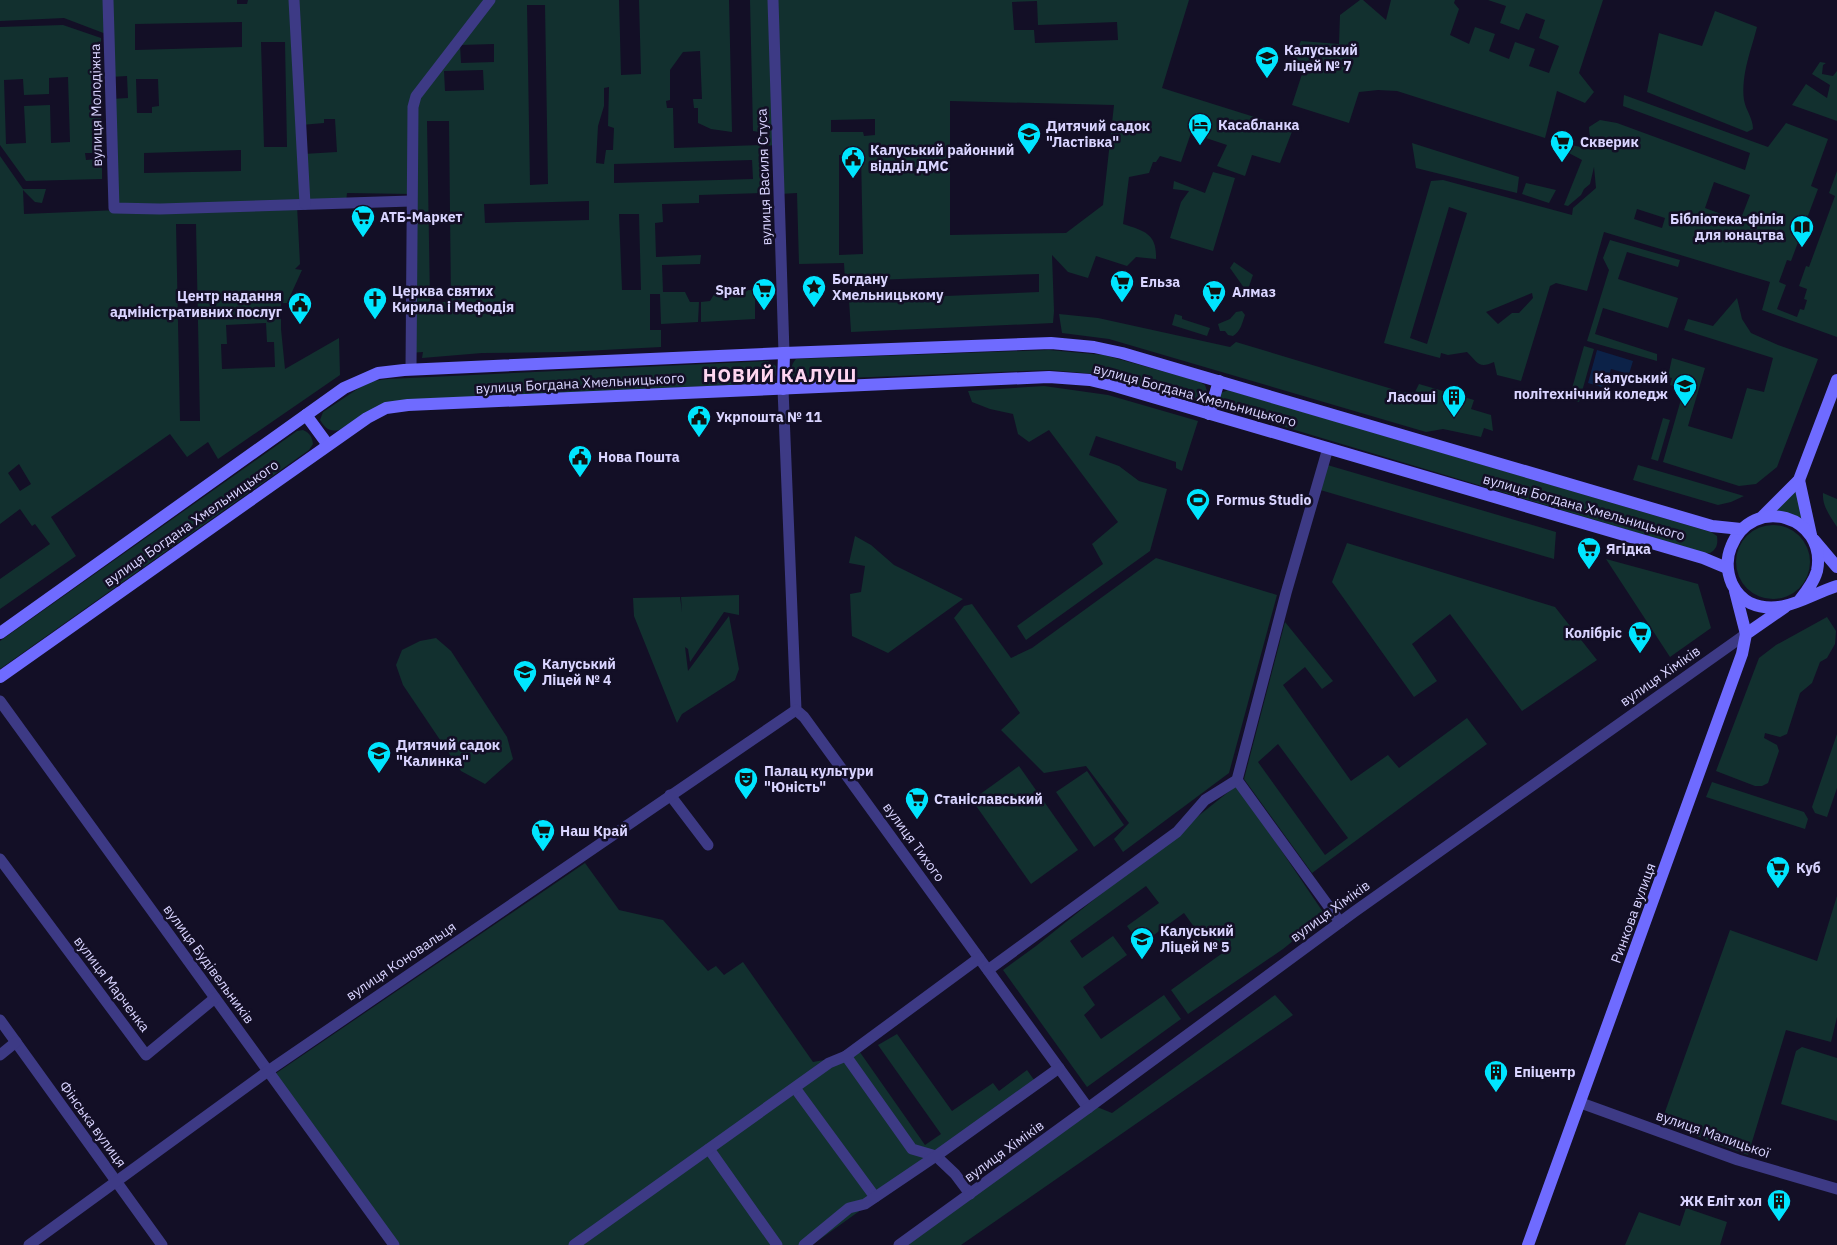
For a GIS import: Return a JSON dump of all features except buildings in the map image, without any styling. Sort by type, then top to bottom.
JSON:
[{"type":"street","name":"вулиця Молодіжна","points":[[108,0],[114,208],[160,209],[305,204]]},
{"type":"street","points":[[294,0],[305,204],[411,201]]},
{"type":"street","points":[[411,370],[411,201],[414,102],[490,0]]},
{"type":"street","name":"вулиця Василя Стуса","points":[[773,0],[784,353]]},
{"type":"street","name":"вулиця Богдана Хмельницького","points":[[0,633],[344,388],[378,373],[411,370],[1051,343],[1094,347],[1122,353],[1712,526],[1741,529]]},
{"type":"street","points":[[784,353],[783,389],[796,710]]},
{"type":"street","name":"вулиця Богдана Хмельницького","points":[[0,677],[367,418],[386,408],[401,406],[1049,377],[1090,380],[1702,558],[1727,568]]},
{"type":"street","points":[[1763,516],[1799,480],[1837,380]]},
{"type":"street","points":[[1209,414],[1219,382]]},
{"type":"street","points":[[306,415],[328,445]]},
{"type":"street","points":[[988,970],[1177,832],[1205,800],[1237,780],[1286,593],[1328,448]]},
{"type":"street","points":[[1799,480],[1817,557],[1813,581],[1799,601]]},
{"type":"street","points":[[1837,567],[1801,525],[1774,515],[1763,516],[1741,529],[1728,553],[1727,568],[1735,590],[1746,634],[1785,607],[1837,586]]},
{"type":"street","points":[[1735,590],[1744,600],[1757,606],[1770,608],[1785,607]]},
{"type":"street","name":"вулиця Хіміків","points":[[899,1245],[1340,922],[1746,634]]},
{"type":"street","name":"Ринкова вулиця","points":[[1528,1245],[1742,654],[1746,634]]},
{"type":"street","name":"вулиця Будівельників","points":[[0,701],[394,1245]]},
{"type":"street","name":"вулиця Коновальця","points":[[31,1244],[115,1180],[268,1071],[796,710]]},
{"type":"street","name":"вулиця Тихого","points":[[796,710],[804,716],[1088,1108]]},
{"type":"street","points":[[1237,780],[1340,922]]},
{"type":"street","points":[[670,795],[708,845]]},
{"type":"street","name":"вулиця Марченка","points":[[0,859],[146,1055],[215,998]]},
{"type":"street","points":[[581,1243],[829,1063],[846,1056],[979,958]]},
{"type":"street","name":"Фінська вулиця","points":[[0,1020],[162,1245]]},
{"type":"street","points":[[0,1055],[16,1042]]},
{"type":"street","points":[[846,1056],[912,1149],[936,1156],[955,1174],[970,1194]]},
{"type":"street","points":[[804,1245],[849,1208],[865,1204],[1059,1068]]},
{"type":"street","points":[[795,1088],[875,1197]]},
{"type":"street","name":"вулиця Малицької","points":[[1580,1103],[1738,1160],[1837,1189]]},
{"type":"street","points":[[709,1149],[777,1245]]},
{"type":"green space","points":[[0,0],[237,0],[237,4],[247,4],[248,0],[619,0],[621,75],[641,74],[639,0],[729,0],[732,132],[711,129],[698,123],[698,108],[694,108],[693,99],[702,99],[700,51],[683,52],[670,70],[670,100],[666,101],[667,108],[673,108],[674,148],[761,145],[760,132],[753,131],[750,0],[1189,0],[1162,88],[1293,129],[1280,163],[1252,155],[1245,176],[1217,166],[1227,145],[1191,133],[1181,162],[1160,156],[1156,162],[1153,162],[1149,173],[1129,177],[1123,224],[1138,229],[1152,239],[1156,251],[1156,259],[1136,257],[1127,266],[1096,256],[1088,278],[1068,272],[1052,255],[1053,323],[851,332],[849,300],[1039,292],[1039,274],[845,281],[844,263],[799,264],[797,193],[780,194],[778,145],[761,146],[762,193],[699,195],[699,203],[662,204],[663,222],[655,223],[656,257],[701,255],[700,264],[662,265],[663,292],[685,292],[690,302],[699,302],[698,322],[661,324],[660,294],[650,294],[650,330],[661,330],[661,347],[565,352],[482,353],[422,358],[423,352],[410,353],[411,194],[347,193],[346,203],[297,205],[300,264],[295,269],[302,270],[287,303],[281,303],[281,329],[285,369],[339,338],[340,375],[218,459],[208,442],[187,457],[170,434],[51,517],[76,556],[0,609],[0,579],[50,544],[35,524],[32,526],[20,509],[0,524],[0,156],[23,189],[46,189],[42,203],[35,202],[23,190],[24,214],[167,208],[114,208],[111,99],[128,98],[127,76],[110,77],[106,34],[64,18],[0,21]],"holes":[[[1037,1],[1038,25],[1117,22],[1118,40],[1035,43],[1034,30],[1014,30],[1012,2]],[[527,5],[545,5],[548,184],[530,185]],[[242,22],[242,47],[135,50],[135,24]],[[261,42],[285,42],[287,147],[264,147]],[[494,44],[494,62],[461,63],[460,45]],[[483,70],[484,90],[445,91],[444,71]],[[136,79],[158,79],[159,106],[152,107],[152,113],[137,113]],[[609,87],[608,126],[614,128],[613,150],[606,150],[604,164],[596,163],[598,126],[604,106],[604,88]],[[950,101],[1114,105],[1103,205],[1066,233],[950,235]],[[324,119],[335,119],[337,152],[303,154],[301,125],[324,123]],[[875,119],[875,135],[864,136],[863,132],[831,132],[831,120]],[[427,121],[449,121],[451,302],[430,302]],[[241,150],[241,171],[144,173],[144,153]],[[861,154],[863,254],[839,255],[839,155]],[[752,160],[753,179],[614,183],[614,164]],[[589,201],[589,220],[485,223],[484,204]],[[619,214],[639,214],[641,290],[622,290]],[[176,224],[196,224],[200,421],[180,421]],[[266,323],[267,342],[274,342],[275,367],[222,369],[221,344],[227,344],[226,325]],[[19,464],[31,484],[20,491],[8,473]]]},
{"type":"green space","points":[[1360,0],[1363,0],[1386,20],[1391,0],[1455,0],[1454,3],[1459,9],[1450,35],[1469,44],[1475,27],[1495,34],[1489,51],[1509,59],[1515,42],[1535,49],[1529,66],[1549,73],[1559,46],[1539,38],[1545,20],[1526,13],[1519,30],[1500,23],[1506,6],[1488,0],[1603,0],[1579,73],[1594,92],[1585,103],[1557,91],[1545,138],[1397,91],[1359,92],[1349,123],[1292,105],[1302,74],[1289,65],[1301,41],[1339,44],[1340,15]]},
{"type":"green space","points":[[1715,11],[1757,27],[1747,63],[1743,90],[1746,108],[1752,121],[1753,129],[1747,132],[1647,92],[1659,33],[1702,46]]},
{"type":"green space","points":[[63,25],[101,38],[101,153],[85,153],[86,160],[98,159],[102,161],[102,179],[26,181],[0,145],[0,27]],"holes":[[[68,77],[70,142],[51,143],[50,105],[24,106],[26,143],[6,144],[4,80],[23,79],[24,95],[49,94],[49,78]]]},
{"type":"green space","points":[[1820,62],[1826,63],[1823,65],[1822,74],[1833,76],[1837,71],[1837,121],[1792,105],[1806,84],[1827,98],[1830,85],[1812,74]]},
{"type":"green space","points":[[1624,95],[1768,147],[1786,123],[1828,139],[1811,186],[1818,189],[1791,261],[1787,260],[1779,282],[1786,285],[1777,309],[1797,317],[1800,309],[1804,310],[1807,300],[1804,299],[1807,289],[1799,286],[1806,266],[1809,267],[1835,196],[1829,193],[1837,171],[1837,337],[1762,310],[1770,282],[1604,232],[1587,291],[1556,283],[1550,286],[1521,381],[1497,375],[1494,362],[1485,365],[1479,364],[1467,352],[1448,355],[1441,353],[1440,358],[1384,343],[1431,181],[1443,180],[1572,215],[1573,208],[1596,188],[1594,167],[1590,184],[1568,206],[1564,205],[1582,160],[1565,151],[1567,144],[1594,150],[1589,127],[1600,120],[1617,123],[1745,170],[1750,153],[1623,106]],"holes":[[[1714,182],[1750,195],[1740,221],[1705,208]],[[1449,207],[1467,213],[1427,344],[1410,338]],[[1637,209],[1665,218],[1662,228],[1634,219]],[[1532,293],[1533,298],[1519,313],[1512,313],[1498,324],[1486,312]]]},
{"type":"green space","points":[[1412,143],[1519,177],[1517,193],[1416,168]]},
{"type":"green space","points":[[1213,172],[1235,178],[1213,251],[1170,238],[1181,202],[1189,191],[1173,189],[1174,181],[1205,193]]},
{"type":"green space","points":[[1526,183],[1556,190],[1549,203],[1522,194]]},
{"type":"green space","points":[[1610,240],[1680,260],[1678,267],[1627,252],[1618,279],[1678,298],[1668,328],[1603,308],[1595,334],[1657,354],[1657,361],[1587,341],[1609,270],[1603,258]]},
{"type":"green space","points":[[1234,262],[1253,275],[1247,292],[1230,268]]},
{"type":"green space","points":[[716,291],[755,291],[755,319],[701,322],[701,302],[710,301]]},
{"type":"green space","points":[[1737,298],[1742,319],[1751,333],[1818,359],[1777,467],[1756,484],[1739,486],[1663,462],[1684,389],[1670,385],[1672,378],[1668,377],[1672,358],[1705,368],[1688,426],[1732,439],[1747,388],[1764,392],[1773,358],[1684,330],[1688,319],[1713,326]]},
{"type":"green space","points":[[1242,311],[1245,315],[1241,327],[1236,334],[1233,336],[1228,335],[1225,331],[1220,331],[1218,324],[1230,319],[1236,312]]},
{"type":"green space","points":[[1059,314],[1098,318],[1230,347],[1236,342],[1402,392],[1415,392],[1419,384],[1474,400],[1471,409],[1491,415],[1493,431],[1484,428],[1481,437],[1443,429],[1426,432],[1109,339],[1062,333]]},
{"type":"green space","points":[[1175,314],[1182,316],[1182,319],[1210,328],[1207,336],[1172,325]]},
{"type":"green space","points":[[1584,346],[1594,349],[1579,402],[1569,399]]},
{"type":"green space","points":[[1049,350],[1104,355],[1198,381],[1205,385],[1207,391],[1201,400],[1192,401],[1095,374],[1049,370],[796,380],[792,369],[796,359]]},
{"type":"green space","points":[[768,361],[776,366],[776,375],[769,383],[386,402],[339,430],[328,429],[320,420],[323,412],[359,388],[373,381],[388,379]]},
{"type":"green space","points":[[1044,386],[1108,395],[1198,421],[1182,471],[1176,468],[1176,462],[1096,436],[1089,455],[1119,466],[1139,481],[1167,489],[1150,551],[1026,640],[1017,626],[1103,564],[1092,544],[1118,522],[1049,430],[1029,442],[1018,434],[1013,414],[990,409],[972,402],[968,391]]},
{"type":"green space","points":[[1228,390],[1711,532],[1717,536],[1716,546],[1710,553],[1705,553],[1228,410],[1221,407],[1219,400],[1221,393]]},
{"type":"green space","points":[[1663,418],[1670,420],[1658,461],[1651,459]]},
{"type":"green space","points":[[303,430],[312,439],[313,444],[309,450],[0,669],[0,641],[297,431]]},
{"type":"green space","points":[[1324,464],[1556,532],[1554,559],[1317,489]]},
{"type":"green space","points":[[1638,465],[1744,496],[1718,505],[1633,480]]},
{"type":"green space","points":[[1798,489],[1803,520],[1775,510]]},
{"type":"green space","points":[[1823,493],[1837,499],[1837,527],[1825,507]]},
{"type":"green space","points":[[1773,525],[1787,528],[1799,536],[1807,548],[1810,562],[1807,576],[1799,588],[1787,596],[1773,599],[1759,596],[1747,588],[1739,576],[1736,562],[1739,548],[1747,536],[1759,528]]},
{"type":"green space","points":[[855,536],[871,545],[894,565],[963,599],[888,653],[852,636],[850,594],[861,592],[865,566],[849,563]]},
{"type":"green space","points":[[1347,543],[1555,607],[1597,660],[1522,711],[1450,614],[1412,644],[1437,681],[1414,697],[1332,582]]},
{"type":"green space","points":[[1156,558],[1277,595],[1229,773],[1123,852],[1114,839],[1129,823],[1086,766],[1044,773],[1001,730],[1020,713],[954,618],[964,606],[972,604],[1011,658],[1032,648]]},
{"type":"green space","points":[[1606,559],[1698,584],[1711,628],[1670,657]]},
{"type":"green space","points":[[739,595],[739,615],[724,612],[690,662],[688,649],[685,647],[688,671],[729,616],[739,669],[735,680],[682,714],[677,723],[634,616],[633,598],[680,597],[682,612],[681,597]]},
{"type":"green space","points":[[1827,617],[1836,631],[1835,644],[1827,658],[1820,662],[1812,683],[1800,693],[1787,734],[1780,737],[1765,733],[1764,738],[1777,745],[1779,751],[1768,783],[1762,786],[1755,786],[1716,771],[1759,658],[1776,645]]},
{"type":"green space","points":[[1285,622],[1333,681],[1322,689],[1305,667],[1283,685],[1351,781],[1388,755],[1399,768],[1467,718],[1487,744],[1312,873],[1244,779]],"holes":[[[1278,744],[1348,838],[1325,855],[1258,762]]]},
{"type":"green space","points":[[436,638],[451,651],[507,737],[513,759],[485,784],[461,771],[403,685],[396,665],[402,650],[420,641]]},
{"type":"green space","points":[[1837,734],[1837,788],[1827,817],[1815,813],[1812,807]]},
{"type":"green space","points":[[1019,766],[1078,850],[1031,884],[972,800]]},
{"type":"green space","points":[[1087,771],[1124,825],[1094,847],[1056,792]]},
{"type":"green space","points":[[1712,782],[1804,812],[1808,819],[1805,829],[1706,797]]},
{"type":"green space","name":"Калуський Ліцей № 5","points":[[1237,785],[1325,915],[1283,949],[1188,1014],[1171,990],[1224,952],[1205,926],[1197,931],[1184,913],[1140,945],[1127,926],[1159,903],[1146,886],[1070,941],[1082,958],[1113,936],[1127,955],[1083,987],[1095,1005],[1084,1015],[1101,1039],[1164,995],[1181,1019],[1087,1087],[1003,970],[1036,946]]},
{"type":"green space","points":[[585,863],[619,910],[663,920],[708,971],[716,966],[724,975],[743,962],[813,1062],[846,1056],[857,1048],[925,1145],[941,1134],[878,1045],[897,1034],[952,1111],[993,1083],[999,1091],[1027,1070],[1037,1084],[812,1245],[399,1245],[275,1074]]},
{"type":"green space","points":[[1837,896],[1837,1017],[1831,1042],[1786,1030],[1748,1155],[1661,1123],[1730,930],[1817,961]]},
{"type":"green space","points":[[1275,995],[1293,1015],[961,1245],[905,1245],[1097,1107],[1112,1113]]},
{"type":"green space","points":[[1802,1047],[1837,1058],[1837,1121],[1781,1104],[1796,1051]]},
{"type":"green space","points":[[1686,1208],[1727,1222],[1720,1245],[1625,1245],[1639,1212],[1680,1226]]},
{"type":"water","points":[[1597,350],[1633,361],[1629,374],[1611,369],[1605,388],[1588,383]]},
{"type":"place","name":"Калуський ліцей № 7","points":[[1267,79]]},
{"type":"place","name":"Касабланка","points":[[1200,146]]},
{"type":"place","name":"Дитячий садок \"Ластівка\"","points":[[1029,155]]},
{"type":"place","name":"Скверик","points":[[1562,163]]},
{"type":"place","name":"Калуський районний відділ ДМС","points":[[853,179]]},
{"type":"place","name":"АТБ-Маркет","points":[[363,238]]},
{"type":"place","name":"Бібліотека-філія для юнацтва","points":[[1802,248]]},
{"type":"place","name":"Ельза","points":[[1122,303]]},
{"type":"place","name":"Богдану Хмельницькому","points":[[814,308]]},
{"type":"place","name":"Spar","points":[[764,311]]},
{"type":"place","name":"Алмаз","points":[[1214,313]]},
{"type":"place","name":"Церква святих Кирила і Мефодія","points":[[375,320]]},
{"type":"place","name":"Центр надання адміністративних послуг","points":[[300,325]]},
{"type":"place","name":"Калуський політехнічний коледж","points":[[1685,407]]},
{"type":"place","name":"Ласоші","points":[[1454,418]]},
{"type":"place","name":"Укрпошта № 11","points":[[699,438]]},
{"type":"place","name":"Нова Пошта","points":[[580,478]]},
{"type":"place","name":"Formus Studio","points":[[1198,521]]},
{"type":"place","name":"Ягідка","points":[[1589,570]]},
{"type":"place","name":"Колібріс","points":[[1640,654]]},
{"type":"place","name":"Калуський Ліцей № 4","points":[[525,693]]},
{"type":"place","name":"Дитячий садок \"Калинка\"","points":[[379,774]]},
{"type":"place","name":"Палац культури \"Юність\"","points":[[746,800]]},
{"type":"place","name":"Станіславський","points":[[917,820]]},
{"type":"place","name":"Наш Край","points":[[543,852]]},
{"type":"place","name":"Куб","points":[[1778,889]]},
{"type":"place","name":"Калуський Ліцей № 5","points":[[1142,960]]},
{"type":"place","name":"Епіцентр","points":[[1496,1093]]},
{"type":"place","name":"ЖК Еліт хол","points":[[1779,1222]]},
{"type":"district","name":"НОВИЙ КАЛУШ","points":[[780,375]]}]
